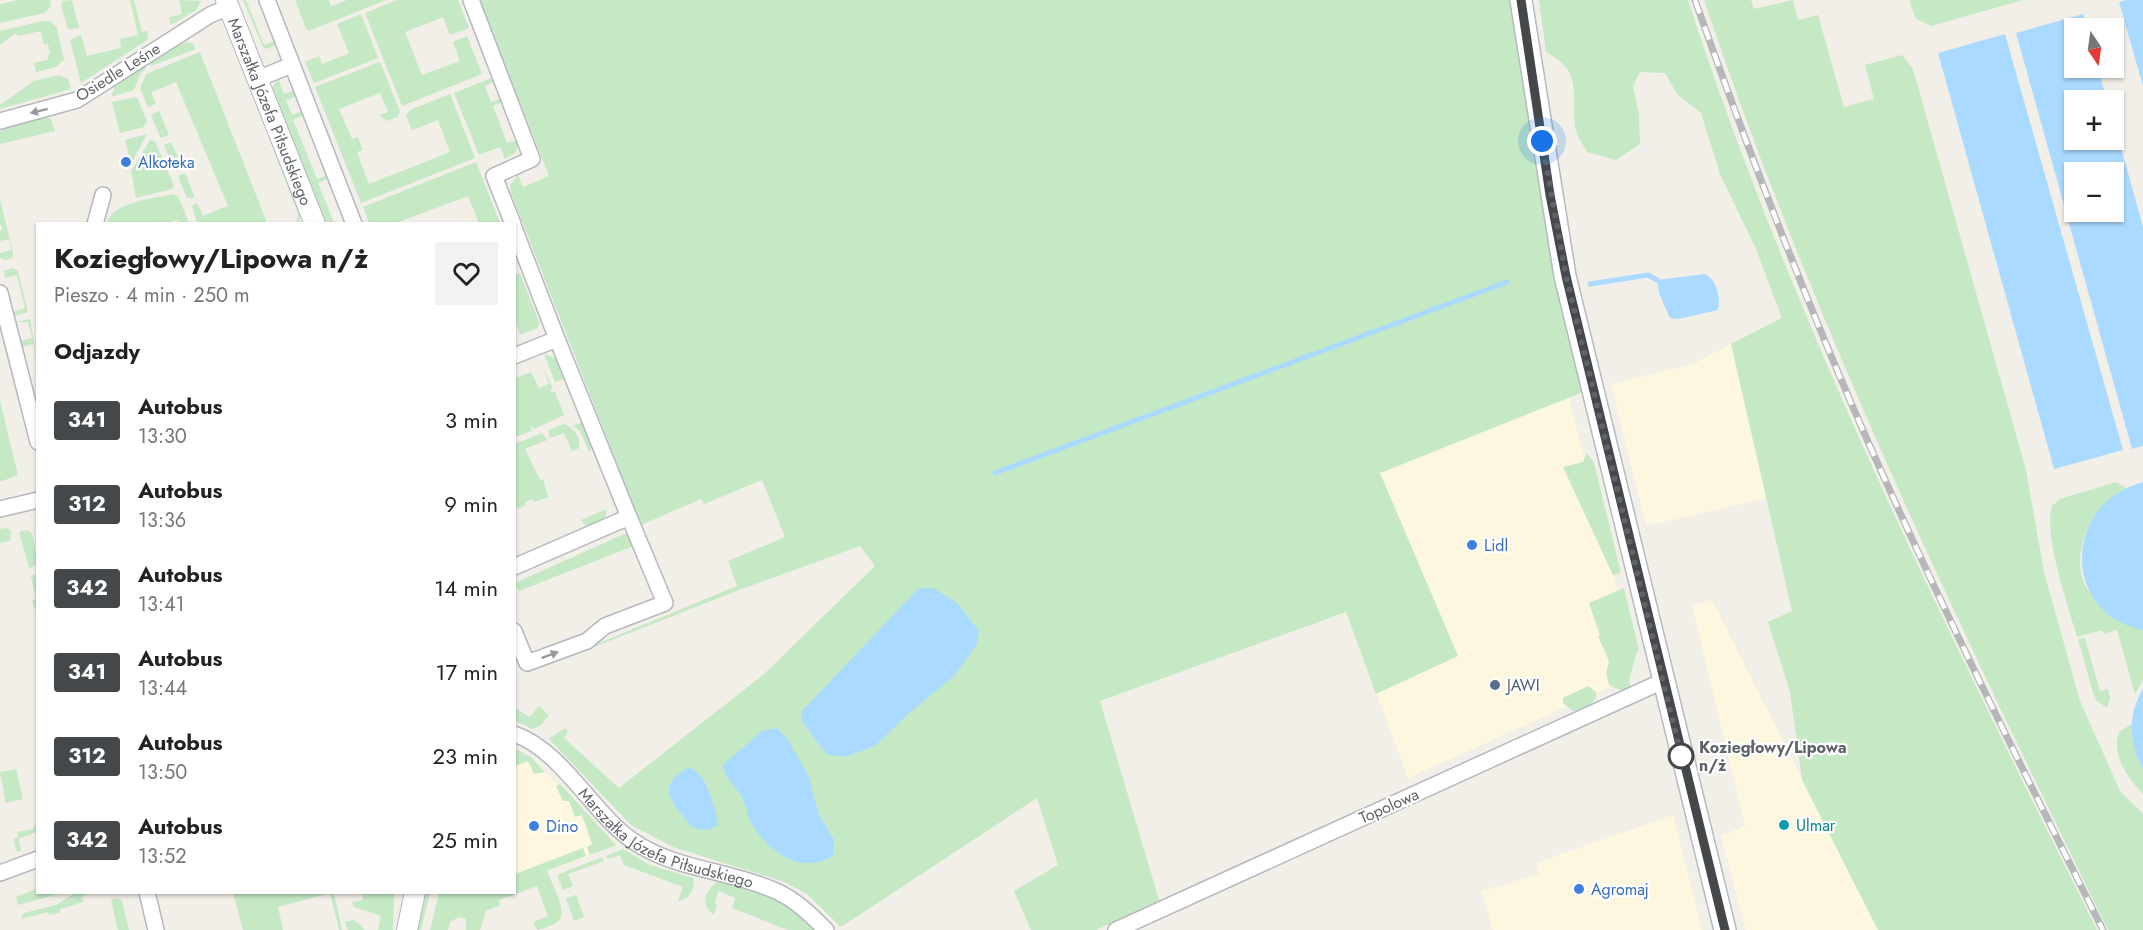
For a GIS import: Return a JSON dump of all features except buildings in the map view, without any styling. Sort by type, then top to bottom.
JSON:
[{"type":"main road","points":[[1521,0],[1550,195],[1566,276],[1725,930]]},
{"type":"street","points":[[267,0],[353,222]]},
{"type":"street","points":[[471,0],[532,159],[495,176],[512,222]]},
{"type":"street","name":"Osiedle Leśne","points":[[0,121],[77,100],[228,4]]},
{"type":"street","name":"Marszałka Józefa Piłsudskiego","points":[[228,4],[314,222]]},
{"type":"street","points":[[257,79],[292,65]]},
{"type":"street","points":[[95,222],[103,195]]},
{"type":"street","points":[[516,233],[665,603],[605,626],[587,641],[527,663],[516,636]]},
{"type":"street","points":[[1,298],[36,434]]},
{"type":"street","points":[[516,355],[557,339]]},
{"type":"street","points":[[0,509],[36,500]]},
{"type":"street","points":[[516,566],[629,517]]},
{"type":"street","name":"Topolowa","points":[[1116,930],[1663,681]]},
{"type":"street","name":"Marszałka Józefa Piłsudskiego","points":[[516,735],[544,752],[611,822],[635,843],[663,856],[777,891],[801,906],[826,930]]},
{"type":"street","points":[[0,873],[36,860]]},
{"type":"street","points":[[147,894],[156,930]]},
{"type":"street","points":[[407,930],[415,894]]},
{"type":"shaded area","points":[[1731,344],[1767,498],[1646,526],[1611,384],[1693,364]]},
{"type":"shaded area","points":[[1569,398],[1617,590],[1614,685],[1408,778],[1346,611],[1317,498]]},
{"type":"shaded area","points":[[1712,600],[1878,930],[1746,930],[1721,836],[1745,826],[1692,605]]},
{"type":"shaded area","points":[[532,758],[617,845],[516,884],[516,765]]},
{"type":"shaded area","points":[[1673,815],[1702,930],[1493,930],[1482,891],[1539,874],[1536,863]]},
{"type":"green space","points":[[18,0],[50,0],[51,6],[44,13],[0,23],[0,4]]},
{"type":"green space","points":[[72,0],[79,28],[68,29],[61,6],[63,1]]},
{"type":"green space","points":[[130,0],[134,0],[142,32],[148,31],[147,40],[81,83],[70,40],[81,35],[87,56],[121,48],[120,39],[138,35]]},
{"type":"green space","points":[[179,0],[201,1],[196,10],[171,25],[169,17],[182,14]]},
{"type":"green space","points":[[243,0],[246,0],[264,45],[275,41],[277,45],[266,49],[263,47]]},
{"type":"green space","points":[[295,0],[329,0],[331,6],[347,0],[386,0],[309,31],[306,29]]},
{"type":"green space","points":[[397,0],[458,0],[469,28],[450,35],[443,17],[405,32],[422,75],[460,61],[453,42],[467,36],[482,74],[402,106],[365,13]]},
{"type":"green space","points":[[480,0],[1510,0],[1553,268],[1583,392],[1380,473],[1458,656],[1376,694],[1346,612],[1100,701],[1159,900],[1096,930],[1031,930],[1014,891],[1058,865],[1037,798],[841,927],[808,895],[785,882],[673,847],[631,825],[549,739],[565,728],[568,731],[564,738],[619,788],[763,675],[875,566],[860,546],[739,590],[516,678],[737,586],[728,561],[785,537],[762,480],[704,504],[701,499],[641,525],[511,193],[510,185],[518,175],[523,187],[549,176]]},
{"type":"green space","points":[[1539,0],[1688,0],[1729,120],[1823,356],[1928,588],[2097,930],[1878,930],[1802,780],[1790,692],[1768,622],[1792,611],[1731,344],[1782,318],[1756,249],[1720,174],[1701,113],[1677,94],[1665,73],[1640,72],[1633,86],[1639,115],[1640,144],[1616,160],[1587,152],[1576,129],[1573,83],[1570,75],[1557,59],[1546,52]]},
{"type":"green space","points":[[1704,0],[1751,0],[1754,9],[1793,0],[1798,20],[1818,15],[1844,107],[1874,99],[1865,65],[1902,55],[1913,69],[2026,470],[2044,572],[2080,701],[2120,791],[2143,814],[2143,930],[2108,930],[1997,702],[1840,356],[1746,120]]},
{"type":"green space","points":[[1909,0],[2023,0],[1931,26],[1916,19]]},
{"type":"green space","points":[[361,14],[378,58],[314,83],[305,62],[319,56],[322,64],[349,53],[337,24]]},
{"type":"green space","points":[[50,21],[57,28],[64,60],[56,67],[36,72],[34,63],[48,60],[47,55],[50,54],[48,44],[44,45],[41,31],[18,36],[15,33],[0,45],[0,31]]},
{"type":"green space","points":[[185,42],[192,43],[196,49],[151,66],[150,62]]},
{"type":"green space","points":[[236,51],[300,212],[300,222],[296,222],[298,214]]},
{"type":"green space","points":[[200,52],[267,222],[197,222],[192,206],[197,203],[203,216],[228,206],[176,82],[151,92],[156,104],[148,107],[140,88],[146,74]]},
{"type":"green space","points":[[380,62],[400,111],[397,117],[387,121],[379,115],[388,112],[380,93],[339,109],[352,139],[358,137],[363,150],[357,152],[369,184],[450,152],[438,120],[412,130],[406,116],[410,110],[450,94],[475,158],[361,203],[315,87]]},
{"type":"green space","points":[[146,65],[134,90],[111,97],[115,85]]},
{"type":"green space","points":[[59,75],[68,79],[71,89],[0,109],[0,105],[34,81]]},
{"type":"green space","points":[[494,77],[496,81],[485,86],[491,102],[503,98],[504,101],[493,106],[507,143],[519,139],[516,152],[505,159],[500,147],[479,155],[454,93]]},
{"type":"green space","points":[[278,79],[284,94],[295,90],[297,96],[286,100],[292,115],[303,111],[304,115],[293,120],[317,179],[328,175],[330,178],[318,183],[334,222],[323,222],[272,88]]},
{"type":"green space","points":[[137,97],[147,121],[144,127],[120,133],[112,102]]},
{"type":"green space","points":[[159,111],[169,135],[161,138],[151,115]]},
{"type":"green space","points":[[44,117],[51,119],[55,131],[0,144],[0,132],[3,129]]},
{"type":"green space","points":[[147,134],[131,164],[125,140]]},
{"type":"green space","points":[[150,140],[155,141],[174,186],[172,189],[136,198],[131,171]]},
{"type":"green space","points":[[171,142],[182,166],[174,169],[164,145]]},
{"type":"green space","points":[[476,162],[500,222],[479,222],[468,196],[399,222],[369,222],[363,207]]},
{"type":"green space","points":[[185,173],[195,198],[187,198],[178,176]]},
{"type":"green space","points":[[173,194],[178,196],[189,222],[177,220],[170,222],[108,222],[117,210],[145,200]]},
{"type":"green space","points":[[0,199],[13,253],[12,258],[5,260],[0,258],[0,253],[11,250],[9,239],[0,241],[0,231],[3,229],[0,224]]},
{"type":"green space","points":[[13,268],[18,271],[28,312],[14,316],[13,312],[25,308],[17,275],[5,278],[4,271]]},
{"type":"green space","points":[[520,273],[539,322],[538,328],[520,335],[516,323],[516,275]]},
{"type":"green space","points":[[30,319],[36,356],[33,344],[22,347],[20,341],[32,338],[28,322],[16,322]]},
{"type":"green space","points":[[544,354],[556,358],[567,377],[555,382]]},
{"type":"green space","points":[[543,368],[553,388],[550,390],[555,392],[564,415],[534,429],[530,425],[532,431],[516,437],[516,378],[531,372],[539,388],[549,384]]},
{"type":"green space","points":[[0,401],[18,475],[0,482]]},
{"type":"green space","points":[[584,421],[593,446],[589,452],[580,431],[573,426]]},
{"type":"green space","points":[[564,424],[576,433],[579,448],[572,451],[564,433],[550,438],[548,430]]},
{"type":"green space","points":[[542,433],[547,440],[525,449],[540,480],[543,479],[548,497],[534,502],[532,499],[516,510],[516,444]]},
{"type":"green space","points":[[1587,453],[1594,463],[1621,573],[1613,575],[1563,467],[1583,462]]},
{"type":"green space","points":[[2116,482],[2126,488],[2101,507],[2092,521],[2085,536],[2080,568],[2084,583],[2095,599],[2143,630],[2143,680],[2135,694],[2117,630],[2104,634],[2102,630],[2077,637],[2058,570],[2051,534],[2052,506],[2060,499]]},
{"type":"green space","points":[[607,509],[604,520],[586,526],[581,520]]},
{"type":"green space","points":[[7,528],[11,531],[10,541],[0,543],[0,529]]},
{"type":"green space","points":[[27,530],[32,533],[36,554],[35,566],[29,568],[19,532]]},
{"type":"green space","points":[[624,534],[631,534],[636,545],[519,591],[516,583]]},
{"type":"green space","points":[[36,574],[36,599],[31,576]]},
{"type":"green space","points":[[1624,588],[1639,651],[1637,651],[1629,681],[1631,688],[1620,690],[1609,685],[1606,673],[1609,661],[1598,636],[1600,635],[1589,603]]},
{"type":"green space","points":[[36,599],[36,608],[34,609],[32,601]]},
{"type":"green space","points":[[2085,638],[2100,691],[2108,689],[2110,698],[2107,708],[2096,700],[2093,693],[2078,639]]},
{"type":"green space","points":[[1588,686],[1596,692],[1596,697],[1589,707],[1573,711],[1563,703],[1563,698]]},
{"type":"green space","points":[[539,706],[549,715],[541,725],[533,729],[516,721],[516,709],[530,717]]},
{"type":"green space","points":[[2132,724],[2138,760],[2143,769],[2143,794],[2122,765],[2117,748],[2120,731]]},
{"type":"green space","points":[[516,749],[532,758],[545,772],[534,774],[528,761],[516,766]]},
{"type":"green space","points":[[16,769],[23,799],[6,803],[0,772]]},
{"type":"green space","points":[[560,784],[617,845],[590,855],[587,847],[592,844],[582,815],[575,817],[569,801],[563,801],[556,786]]},
{"type":"green space","points":[[36,824],[36,832],[18,839],[21,850],[17,852],[13,839],[18,837],[17,832],[33,829]]},
{"type":"green space","points":[[583,848],[586,856],[547,871],[561,905],[561,912],[557,922],[538,930],[533,922],[548,916],[537,886],[516,894],[516,874]]},
{"type":"green space","points":[[623,849],[650,865],[693,878],[691,893],[685,899],[678,901],[683,887],[624,865],[620,855],[608,859],[606,856]]},
{"type":"green space","points":[[602,857],[604,861],[568,874],[573,886],[563,890],[557,875]]},
{"type":"green space","points":[[720,881],[749,888],[772,898],[793,911],[816,930],[788,930],[732,908],[735,898],[719,891],[714,903],[717,905],[714,915],[709,911],[705,902],[708,892]]},
{"type":"green space","points":[[36,889],[36,894],[58,894],[18,905],[16,897]]},
{"type":"green space","points":[[73,894],[88,894],[82,897],[83,902],[60,909],[60,913],[49,915],[48,912],[21,919],[24,913],[56,905]]},
{"type":"green space","points":[[233,894],[326,894],[278,907],[283,930],[243,930]]},
{"type":"green space","points":[[330,894],[334,894],[342,930],[339,930]]},
{"type":"green space","points":[[362,894],[394,894],[393,930],[378,930],[381,916],[354,907],[352,902],[363,900]]},
{"type":"green space","points":[[426,894],[430,894],[421,930],[417,930]]},
{"type":"green space","points":[[439,894],[515,894],[499,900],[500,905],[486,911],[480,930],[466,930],[466,919],[459,917],[450,922],[448,930],[430,930]]},
{"type":"green space","points":[[576,895],[584,917],[574,921],[566,898]]},
{"type":"green space","points":[[117,898],[122,901],[129,930],[118,930],[111,900]]},
{"type":"green space","points":[[353,920],[364,930],[348,930],[345,922]]},
{"type":"water","points":[[2143,0],[2143,86],[2124,18],[2119,2]]},
{"type":"water","points":[[2083,14],[2084,18],[2069,18]]},
{"type":"water","points":[[2064,19],[2064,78],[2101,78],[2104,90],[2064,90],[2064,150],[2122,150],[2143,227],[2143,446],[2132,449],[2069,222],[2124,222],[2124,162],[2064,162],[2064,205],[2016,33]]},
{"type":"water","points":[[2005,34],[2123,450],[2054,469],[1938,53]]},
{"type":"water","points":[[1705,274],[1709,276],[1717,289],[1718,310],[1678,319],[1670,318],[1659,293],[1657,280]]},
{"type":"water","points":[[2143,482],[2143,630],[2116,620],[2097,603],[2085,581],[2082,558],[2086,534],[2098,512],[2117,494]]},
{"type":"water","points":[[933,588],[957,603],[979,631],[977,644],[955,675],[909,713],[875,746],[845,757],[826,754],[801,720],[802,711],[918,589]]},
{"type":"water","points":[[2143,689],[2143,769],[2135,750],[2132,719]]},
{"type":"water","points":[[777,728],[788,740],[808,775],[819,815],[834,840],[833,856],[821,861],[798,862],[777,852],[767,843],[751,823],[744,800],[724,770],[723,765],[762,731]]},
{"type":"water","points":[[687,768],[699,774],[711,798],[718,825],[708,830],[693,828],[672,800],[669,787],[677,775]]},
{"type":"waterway","points":[[1590,284],[1648,275],[1657,280]]},
{"type":"waterway","points":[[995,473],[1507,282]]},
{"type":"railway","points":[[1695,0],[1739,123],[1860,425],[1966,652],[2103,930]]},
{"type":"bus line","name":"341","points":[[1521,0],[1550,195],[1566,276],[1725,930]]},
{"type":"place","name":"Alkoteka","points":[[126,162]]},
{"type":"place","name":"Lidl","points":[[1472,545]]},
{"type":"place","name":"JAWI","points":[[1495,685]]},
{"type":"place","name":"Koziegłowy/Lipowa n/ż","points":[[1681,756]]},
{"type":"place","name":"Ulmar","points":[[1784,825]]},
{"type":"place","name":"Dino","points":[[534,826]]},
{"type":"place","name":"Agromaj","points":[[1579,889]]},
{"type":"route","points":[[1542,141],[1566,276],[1681,756]]}]
